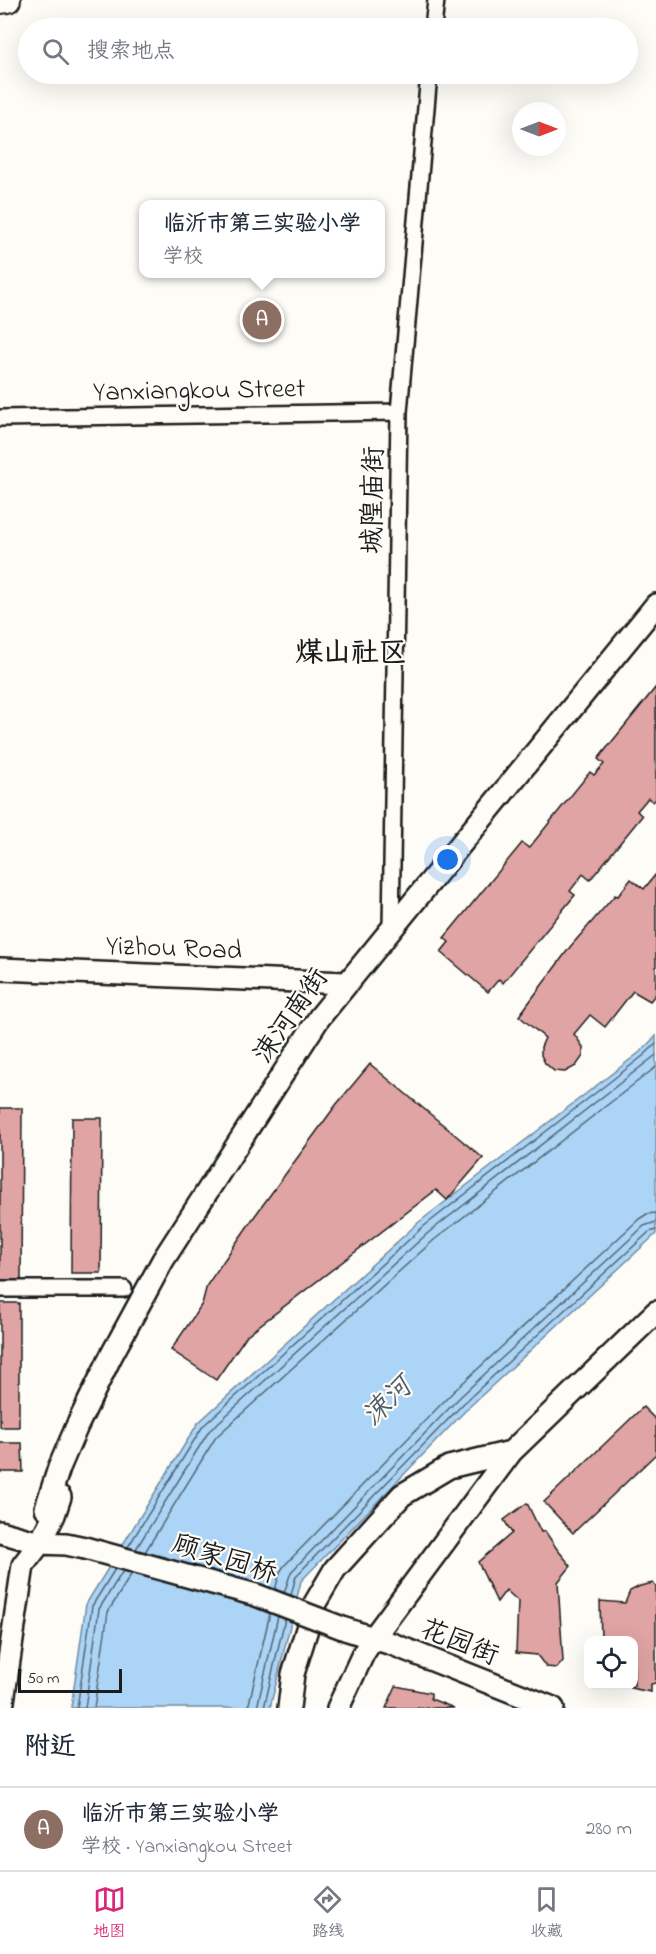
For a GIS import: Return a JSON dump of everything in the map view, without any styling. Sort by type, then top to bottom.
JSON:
[{"type":"main road","points":[[0,1],[8,0]]},
{"type":"main road","name":"涑河南街","points":[[46,1508],[59,1468],[77,1426],[111,1356],[163,1260],[319,1018],[656,605]]},
{"type":"main road","name":"Yizhou Road","points":[[0,969],[346,983]]},
{"type":"main road","points":[[2,1708],[23,1565],[40,1543],[54,1515],[70,1466],[88,1423],[152,1294],[163,1260]]},
{"type":"main road","points":[[338,1708],[363,1654],[374,1637],[511,1452],[656,1312]]},
{"type":"main road","points":[[290,1708],[293,1674],[315,1603],[335,1569],[402,1495],[450,1467],[511,1452]]},
{"type":"main road","points":[[0,1532],[40,1543]]},
{"type":"main road","name":"顾家园桥","points":[[40,1543],[66,1544],[85,1548],[256,1595],[345,1629]]},
{"type":"main road","points":[[10,1708],[31,1572]]},
{"type":"main road","name":"花园街","points":[[345,1629],[374,1637],[553,1708]]},
{"type":"street","points":[[434,18],[435,0]]},
{"type":"street","name":"城隍庙街","points":[[391,929],[399,412],[428,84]]},
{"type":"street","name":"Yanxiangkou Street","points":[[0,418],[399,412]]},
{"type":"street","points":[[0,1289],[124,1289]]},
{"type":"water","name":"涑河","points":[[656,1036],[656,1234],[468,1408],[301,1581],[270,1708],[71,1708],[86,1604],[198,1423],[419,1222],[640,1052]]},
{"type":"building","points":[[656,687],[656,799],[653,802],[648,798],[637,811],[642,816],[590,880],[583,874],[570,891],[575,895],[503,983],[499,979],[488,992],[441,952],[449,942],[444,938],[522,843],[529,848],[590,772],[594,775],[604,764],[598,759]]},
{"type":"building","points":[[656,874],[656,994],[650,1001],[633,991],[605,1027],[590,1015],[574,1034],[583,1047],[583,1056],[576,1066],[565,1072],[554,1071],[545,1063],[541,1055],[541,1047],[545,1038],[519,1016],[570,947],[615,895],[618,896],[631,879],[644,889]]},
{"type":"building","points":[[370,1064],[483,1158],[447,1200],[436,1190],[247,1335],[216,1380],[171,1350],[202,1304],[207,1285],[254,1217],[336,1105]]},
{"type":"building","points":[[0,1108],[22,1108],[21,1283],[0,1283]]},
{"type":"building","points":[[72,1118],[102,1118],[101,1273],[71,1273]]},
{"type":"building","points":[[0,1303],[19,1303],[19,1427],[0,1427]]},
{"type":"building","points":[[643,1407],[656,1420],[656,1454],[573,1533],[544,1502]]},
{"type":"building","points":[[0,1443],[22,1443],[23,1472],[0,1472]]},
{"type":"building","points":[[527,1503],[541,1532],[545,1531],[571,1566],[558,1582],[563,1661],[557,1668],[546,1667],[537,1655],[516,1653],[518,1601],[506,1590],[497,1602],[478,1562],[512,1533],[504,1520]]},
{"type":"building","points":[[653,1583],[656,1587],[656,1683],[651,1684],[651,1692],[638,1689],[638,1636],[601,1636],[600,1601],[625,1603],[630,1591]]},
{"type":"building","points":[[396,1686],[431,1693],[431,1699],[454,1708],[386,1708]]},
{"type":"place","name":"临沂市第三实验小学","points":[[262,320]]},
{"type":"district","name":"煤山社区","points":[[351,651]]}]
